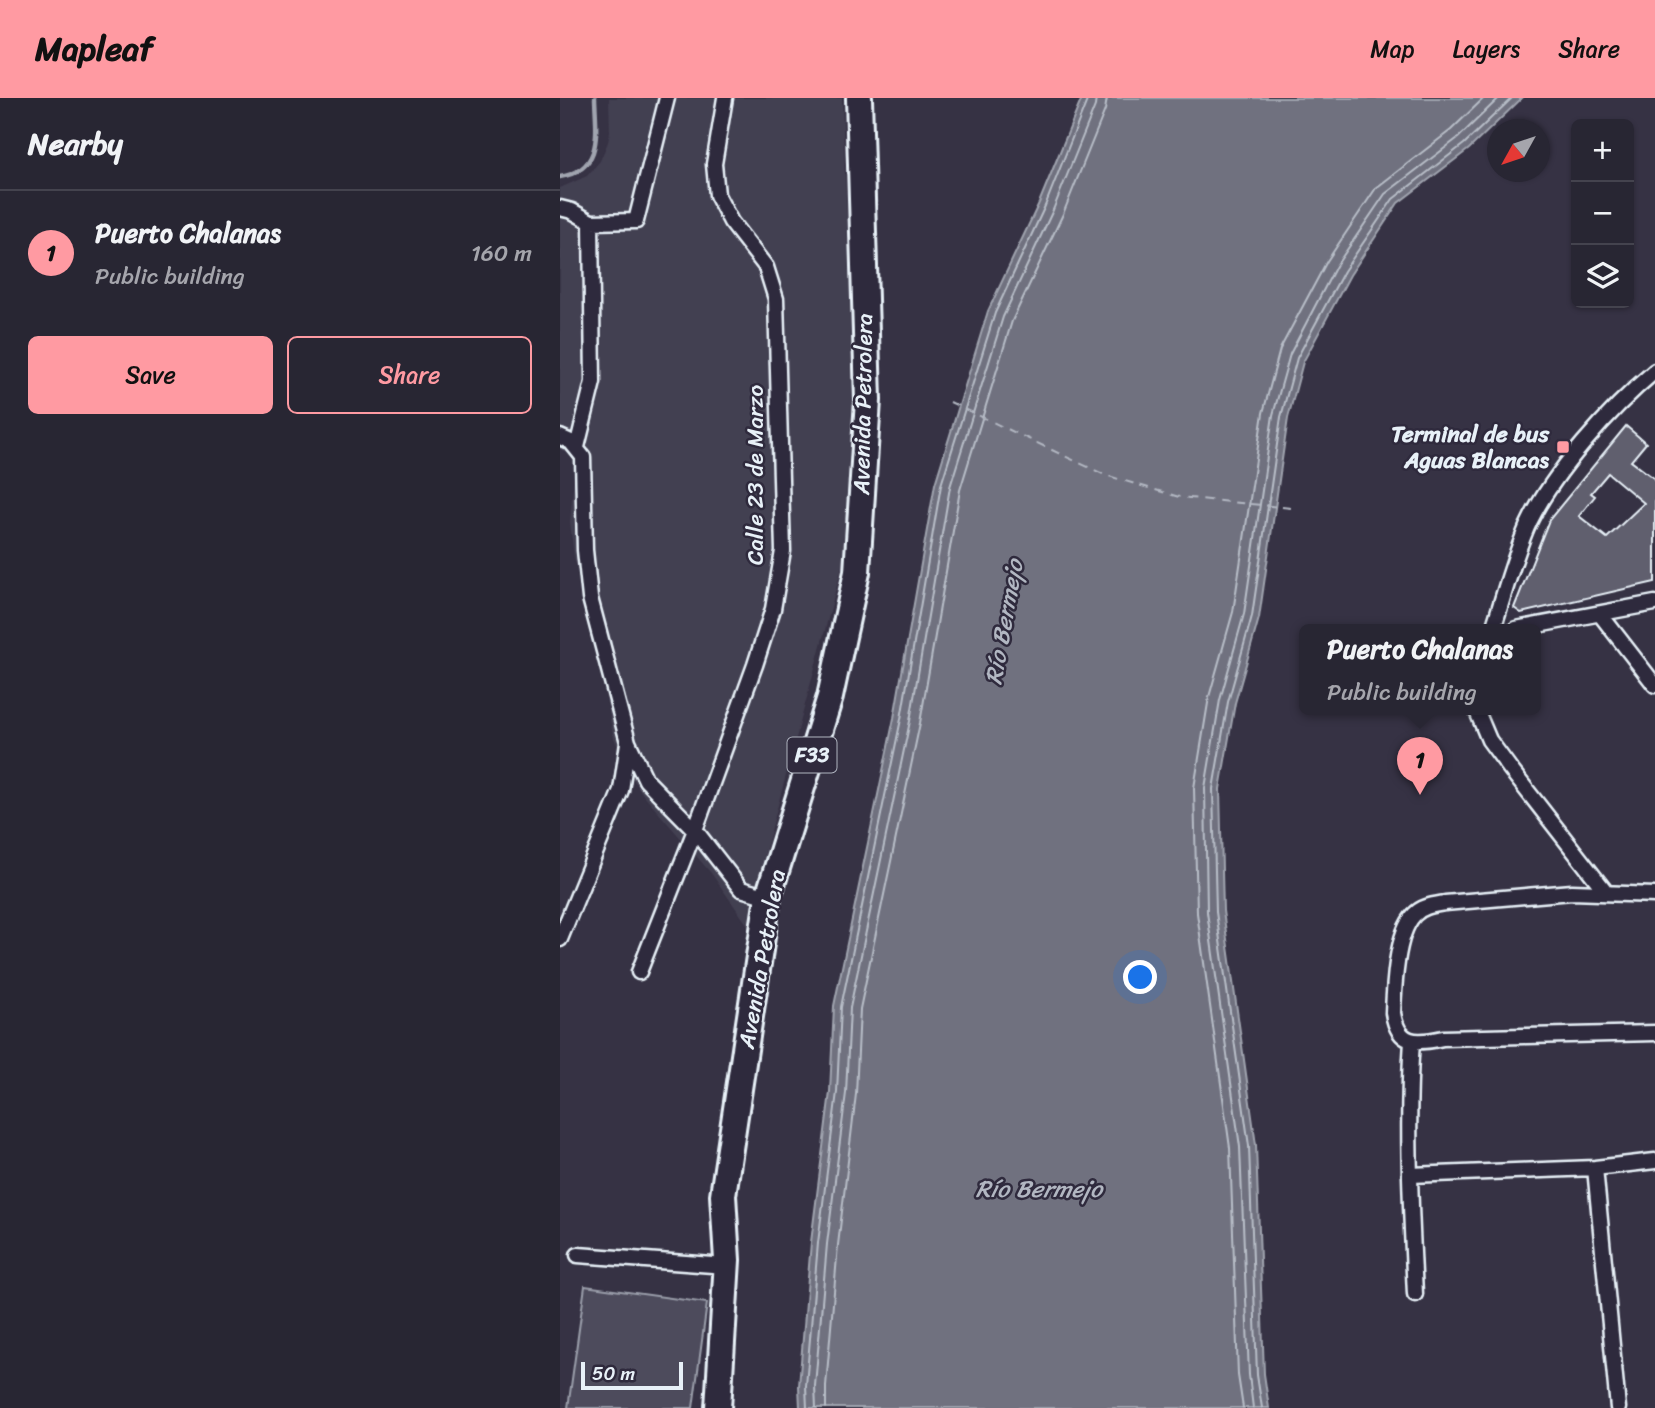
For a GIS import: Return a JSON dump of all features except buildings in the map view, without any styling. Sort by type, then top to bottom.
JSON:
[{"type":"highway","name":"Avenida Petrolera","points":[[718,1408],[726,1266],[723,1195],[768,897],[830,697],[857,572],[868,400],[859,98]]},
{"type":"street","points":[[560,208],[572,211],[591,222],[636,221],[667,98]]},
{"type":"street","name":"Calle 23 de Marzo","points":[[639,972],[695,830],[755,665],[773,609],[783,551],[776,299],[766,267],[731,222],[717,195],[714,164],[725,98]]},
{"type":"street","points":[[577,447],[593,382],[591,222]]},
{"type":"street","points":[[1495,624],[1528,524],[1592,434],[1655,371]]},
{"type":"street","points":[[560,438],[577,447],[584,462],[584,550],[590,598],[628,742],[646,780],[695,830],[741,889],[768,897]]},
{"type":"street","points":[[1541,625],[1655,603]]},
{"type":"street","points":[[1601,614],[1655,685]]},
{"type":"street","points":[[1479,715],[1489,740],[1606,892]]},
{"type":"street","points":[[560,939],[621,790],[628,742]]},
{"type":"street","points":[[1655,895],[1572,892],[1427,906],[1415,913],[1408,923],[1401,947],[1393,1013],[1395,1026],[1401,1035],[1419,1043],[1443,1038],[1655,1032]]},
{"type":"street","points":[[1412,1041],[1409,1175],[1415,1294]]},
{"type":"street","points":[[1409,1175],[1595,1168],[1655,1161]]},
{"type":"street","points":[[1595,1168],[1618,1408]]},
{"type":"street","points":[[578,1255],[726,1266]]},
{"type":"shaded area","points":[[609,98],[842,98],[854,394],[843,563],[756,887],[749,927],[711,873],[644,796],[625,767],[613,735],[593,629],[574,557],[570,522],[575,464],[569,454],[560,449],[560,188],[587,176],[600,161],[610,132]]},
{"type":"shaded area","points":[[585,1286],[707,1303],[693,1408],[568,1408]]},
{"type":"water","name":"Río Bermejo","points":[[1082,98],[1522,98],[1500,119],[1487,119],[1487,132],[1469,149],[1398,203],[1350,275],[1303,362],[1288,418],[1259,618],[1235,703],[1220,789],[1223,911],[1256,1145],[1264,1374],[1269,1408],[800,1408],[799,1386],[811,1242],[830,1092],[834,1006],[894,718],[935,484],[988,311],[1039,203]]},
{"type":"waterway","points":[[560,177],[574,173],[591,158],[596,136],[595,98]]},
{"type":"ferry route","points":[[950,402],[1105,475],[1179,497],[1291,508]]},
{"type":"place","name":"Terminal de bus Aguas Blancas","points":[[1563,447]]},
{"type":"place","name":"Puerto Chalanas","points":[[1420,795]]}]
